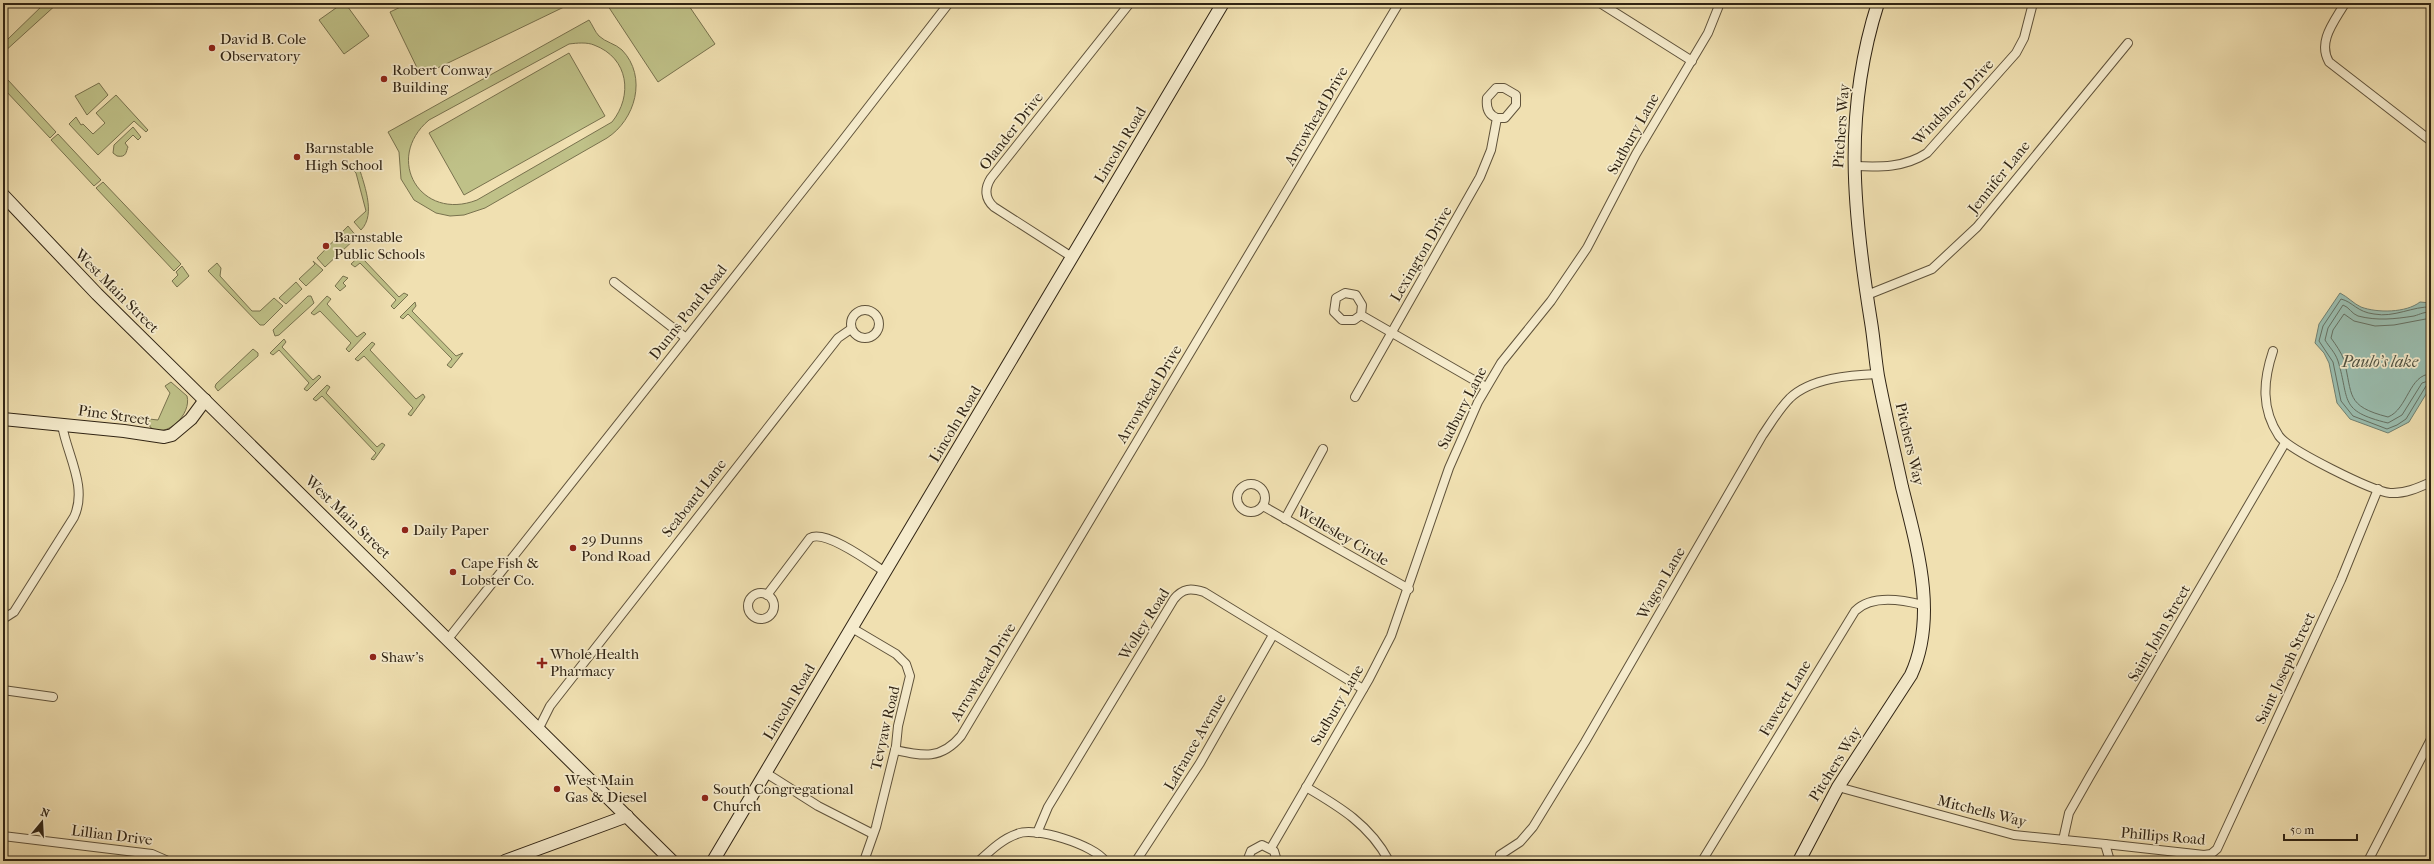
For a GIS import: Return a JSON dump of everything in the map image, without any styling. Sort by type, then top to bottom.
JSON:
[{"type":"main road","name":"Lincoln Road","points":[[713,861],[1223,3]]},
{"type":"main road","name":"Pitchers Way","points":[[1799,861],[1838,787],[1911,675],[1920,648],[1924,605],[1915,539],[1878,374],[1856,218],[1854,166],[1858,96],[1864,54],[1878,3]]},
{"type":"main road","name":"West Main Street","points":[[3,195],[87,284],[672,861]]},
{"type":"main road","name":"Pine Street","points":[[3,419],[124,431],[164,437],[172,435],[191,419],[205,400]]},
{"type":"main road","points":[[505,861],[627,816]]},
{"type":"street","name":"Dunns Pond Road","points":[[448,639],[949,3]]},
{"type":"street","name":"Olander Drive","points":[[1072,256],[994,207],[987,198],[987,187],[995,172],[1130,3]]},
{"type":"street","name":"Arrowhead Drive","points":[[895,750],[926,754],[940,754],[952,747],[961,736],[1399,3]]},
{"type":"street","points":[[1600,3],[1692,61]]},
{"type":"street","name":"Sudbury Lane","points":[[1271,848],[1363,689],[1391,636],[1449,468],[1463,432],[1486,387],[1501,363],[1551,301],[1581,258],[1603,220],[1636,154],[1713,24],[1720,3]]},
{"type":"street","name":"Windshore Drive","points":[[1854,166],[1894,166],[1910,162],[1927,153],[2016,53],[2024,38],[2033,3]]},
{"type":"street","points":[[2346,3],[2327,34],[2325,52],[2335,69],[2431,141]]},
{"type":"street","name":"Jennifer Lane","points":[[1867,295],[1932,269],[1976,226],[2128,43]]},
{"type":"street","name":"Lexington Drive","points":[[1355,397],[1480,177],[1491,150],[1497,118]]},
{"type":"street","points":[[614,282],[686,338]]},
{"type":"street","points":[[1361,315],[1486,387]]},
{"type":"street","name":"Seaboard Lane","points":[[538,730],[550,706],[617,619],[833,344],[841,335],[851,329]]},
{"type":"street","points":[[2273,351],[2267,370],[2264,396],[2274,425],[2285,443],[2313,459],[2378,490],[2389,493],[2403,492],[2431,482]]},
{"type":"street","name":"Wagon Lane","points":[[1500,855],[1520,842],[1533,827],[1585,742],[1762,436],[1783,406],[1798,392],[1817,384],[1856,375],[1878,374]]},
{"type":"street","points":[[3,619],[14,612],[74,517],[78,507],[81,490],[65,445],[62,425]]},
{"type":"street","name":"Saint John Street","points":[[2063,840],[2068,817],[2084,788],[2285,443]]},
{"type":"street","points":[[1285,519],[1324,449]]},
{"type":"street","name":"Saint Joseph Street","points":[[2213,857],[2288,698],[2365,526],[2378,490]]},
{"type":"street","name":"Wellesley Circle","points":[[1263,506],[1408,589]]},
{"type":"street","points":[[767,595],[810,538],[816,535],[828,538],[885,572]]},
{"type":"street","name":"Wolley Road","points":[[1038,833],[1048,807],[1174,599],[1181,591],[1192,589],[1204,592],[1363,689]]},
{"type":"street","name":"Fawcett Lane","points":[[1702,861],[1855,611],[1864,604],[1879,601],[1906,601],[1924,605]]},
{"type":"street","name":"Tevyaw Road","points":[[852,628],[890,649],[902,659],[908,669],[910,681],[900,716],[895,750],[873,834],[864,861]]},
{"type":"street","name":"Lafrance Avenue","points":[[1136,861],[1200,763],[1273,635]]},
{"type":"street","points":[[3,690],[53,697]]},
{"type":"street","points":[[2368,861],[2431,739]]},
{"type":"street","points":[[766,773],[818,806],[873,834]]},
{"type":"street","points":[[1306,787],[1360,822],[1377,841],[1389,861]]},
{"type":"street","name":"Mitchells Way","points":[[1838,787],[2014,835],[2105,844]]},
{"type":"street","points":[[979,861],[1017,833],[1038,833],[1084,845],[1098,853],[1105,861]]},
{"type":"street","name":"Lillian Drive","points":[[3,836],[152,854],[168,861]]},
{"type":"street","points":[[2105,844],[2110,861]]},
{"type":"street","name":"Phillips Road","points":[[2105,844],[2213,857]]},
{"type":"street","points":[[1248,861],[1249,853],[1258,846],[1265,845],[1271,848],[1276,855],[1277,861]]},
{"type":"green space","points":[[45,3],[58,3],[3,53],[3,36],[8,39]]},
{"type":"green space","points":[[345,3],[369,36],[344,54],[319,20]]},
{"type":"green space","points":[[409,3],[563,3],[564,7],[421,76],[390,12]]},
{"type":"green space","points":[[606,3],[687,3],[715,44],[658,82]]},
{"type":"green space","points":[[589,20],[599,36],[622,50],[630,61],[635,73],[635,97],[625,120],[617,130],[607,138],[485,208],[464,215],[450,216],[436,213],[414,200],[401,179],[399,152],[388,132]],"holes":[[[585,43],[594,45],[606,51],[615,59],[621,68],[625,90],[619,112],[612,122],[477,200],[457,204],[439,202],[425,195],[415,183],[409,168],[409,152],[416,136],[429,120],[569,44]]]},
{"type":"green space","points":[[569,53],[605,116],[464,195],[429,133]]},
{"type":"green space","points":[[3,80],[8,80],[56,132],[50,138],[5,90],[3,92]]},
{"type":"green space","points":[[99,83],[108,95],[87,115],[75,96]]},
{"type":"green space","points":[[116,95],[148,130],[146,132],[134,121],[98,155],[69,124],[76,117],[81,125],[83,124],[93,134],[105,123],[96,113]]},
{"type":"green space","points":[[133,127],[141,137],[138,140],[133,135],[125,143],[128,147],[126,154],[123,156],[117,156],[113,153],[114,145]]},
{"type":"green space","points":[[58,134],[101,180],[94,186],[51,140]]},
{"type":"green space","points":[[356,162],[358,164],[365,189],[368,207],[366,223],[361,230],[354,222],[366,211],[356,173],[351,168]]},
{"type":"green space","points":[[103,182],[181,264],[174,271],[96,188]]},
{"type":"green space","points":[[348,226],[357,237],[325,267],[317,258]]},
{"type":"green space","points":[[365,251],[368,254],[364,260],[399,297],[404,293],[408,295],[394,309],[391,306],[396,300],[360,263],[355,267],[351,264]]},
{"type":"green space","points":[[313,261],[323,270],[306,286],[299,279],[315,264]]},
{"type":"green space","points":[[217,263],[221,268],[220,276],[252,311],[260,311],[274,298],[283,306],[264,325],[260,325],[208,271]]},
{"type":"green space","points":[[182,266],[189,276],[177,287],[172,281],[178,275],[176,272]]},
{"type":"green space","points":[[343,276],[348,278],[343,283],[346,286],[340,291],[335,286]]},
{"type":"green space","points":[[296,282],[302,289],[286,304],[279,298]]},
{"type":"green space","points":[[308,296],[311,296],[314,303],[279,335],[275,336],[273,330]]},
{"type":"green space","points":[[327,296],[331,299],[327,304],[357,337],[364,332],[366,334],[349,352],[346,349],[351,343],[320,311],[314,315],[311,313]]},
{"type":"green space","points":[[415,302],[416,306],[412,311],[456,356],[463,353],[451,368],[447,365],[452,359],[408,314],[403,319],[400,317]]},
{"type":"green space","points":[[284,339],[286,342],[282,347],[313,380],[319,375],[321,377],[307,391],[304,389],[309,383],[279,350],[273,355],[270,353]]},
{"type":"green space","points":[[372,342],[375,344],[370,350],[416,399],[423,394],[425,397],[411,416],[408,414],[413,408],[364,356],[358,361],[355,359]]},
{"type":"green space","points":[[253,349],[258,353],[258,356],[218,391],[215,387],[216,384]]},
{"type":"green space","points":[[171,382],[187,396],[188,403],[186,410],[182,417],[170,428],[156,430],[150,427],[149,419],[158,420],[170,393],[165,386]]},
{"type":"green space","points":[[327,385],[330,387],[326,393],[377,447],[382,443],[385,445],[374,460],[371,459],[376,453],[322,396],[316,401],[313,399]]},
{"type":"water","name":"Paulo's lake","points":[[2340,293],[2361,307],[2383,311],[2399,310],[2414,306],[2420,302],[2431,303],[2431,386],[2409,422],[2388,433],[2350,419],[2337,403],[2329,363],[2324,353],[2315,343],[2319,324]]},
{"type":"place","name":"David B. Cole Observatory","points":[[212,48]]},
{"type":"place","name":"Robert Conway Building","points":[[384,79]]},
{"type":"place","name":"Barnstable High School","points":[[297,157]]},
{"type":"place","name":"Barnstable Public Schools","points":[[326,246]]},
{"type":"place","name":"Daily Paper","points":[[405,530]]},
{"type":"place","name":"29 Dunns Pond Road","points":[[573,548]]},
{"type":"place","name":"Cape Fish & Lobster Co.","points":[[453,572]]},
{"type":"place","name":"Shaw's","points":[[373,657]]},
{"type":"place","name":"Whole Health Pharmacy","points":[[542,663]]},
{"type":"place","name":"West Main Gas & Diesel","points":[[557,789]]},
{"type":"place","name":"South Congregational Church","points":[[705,798]]}]
